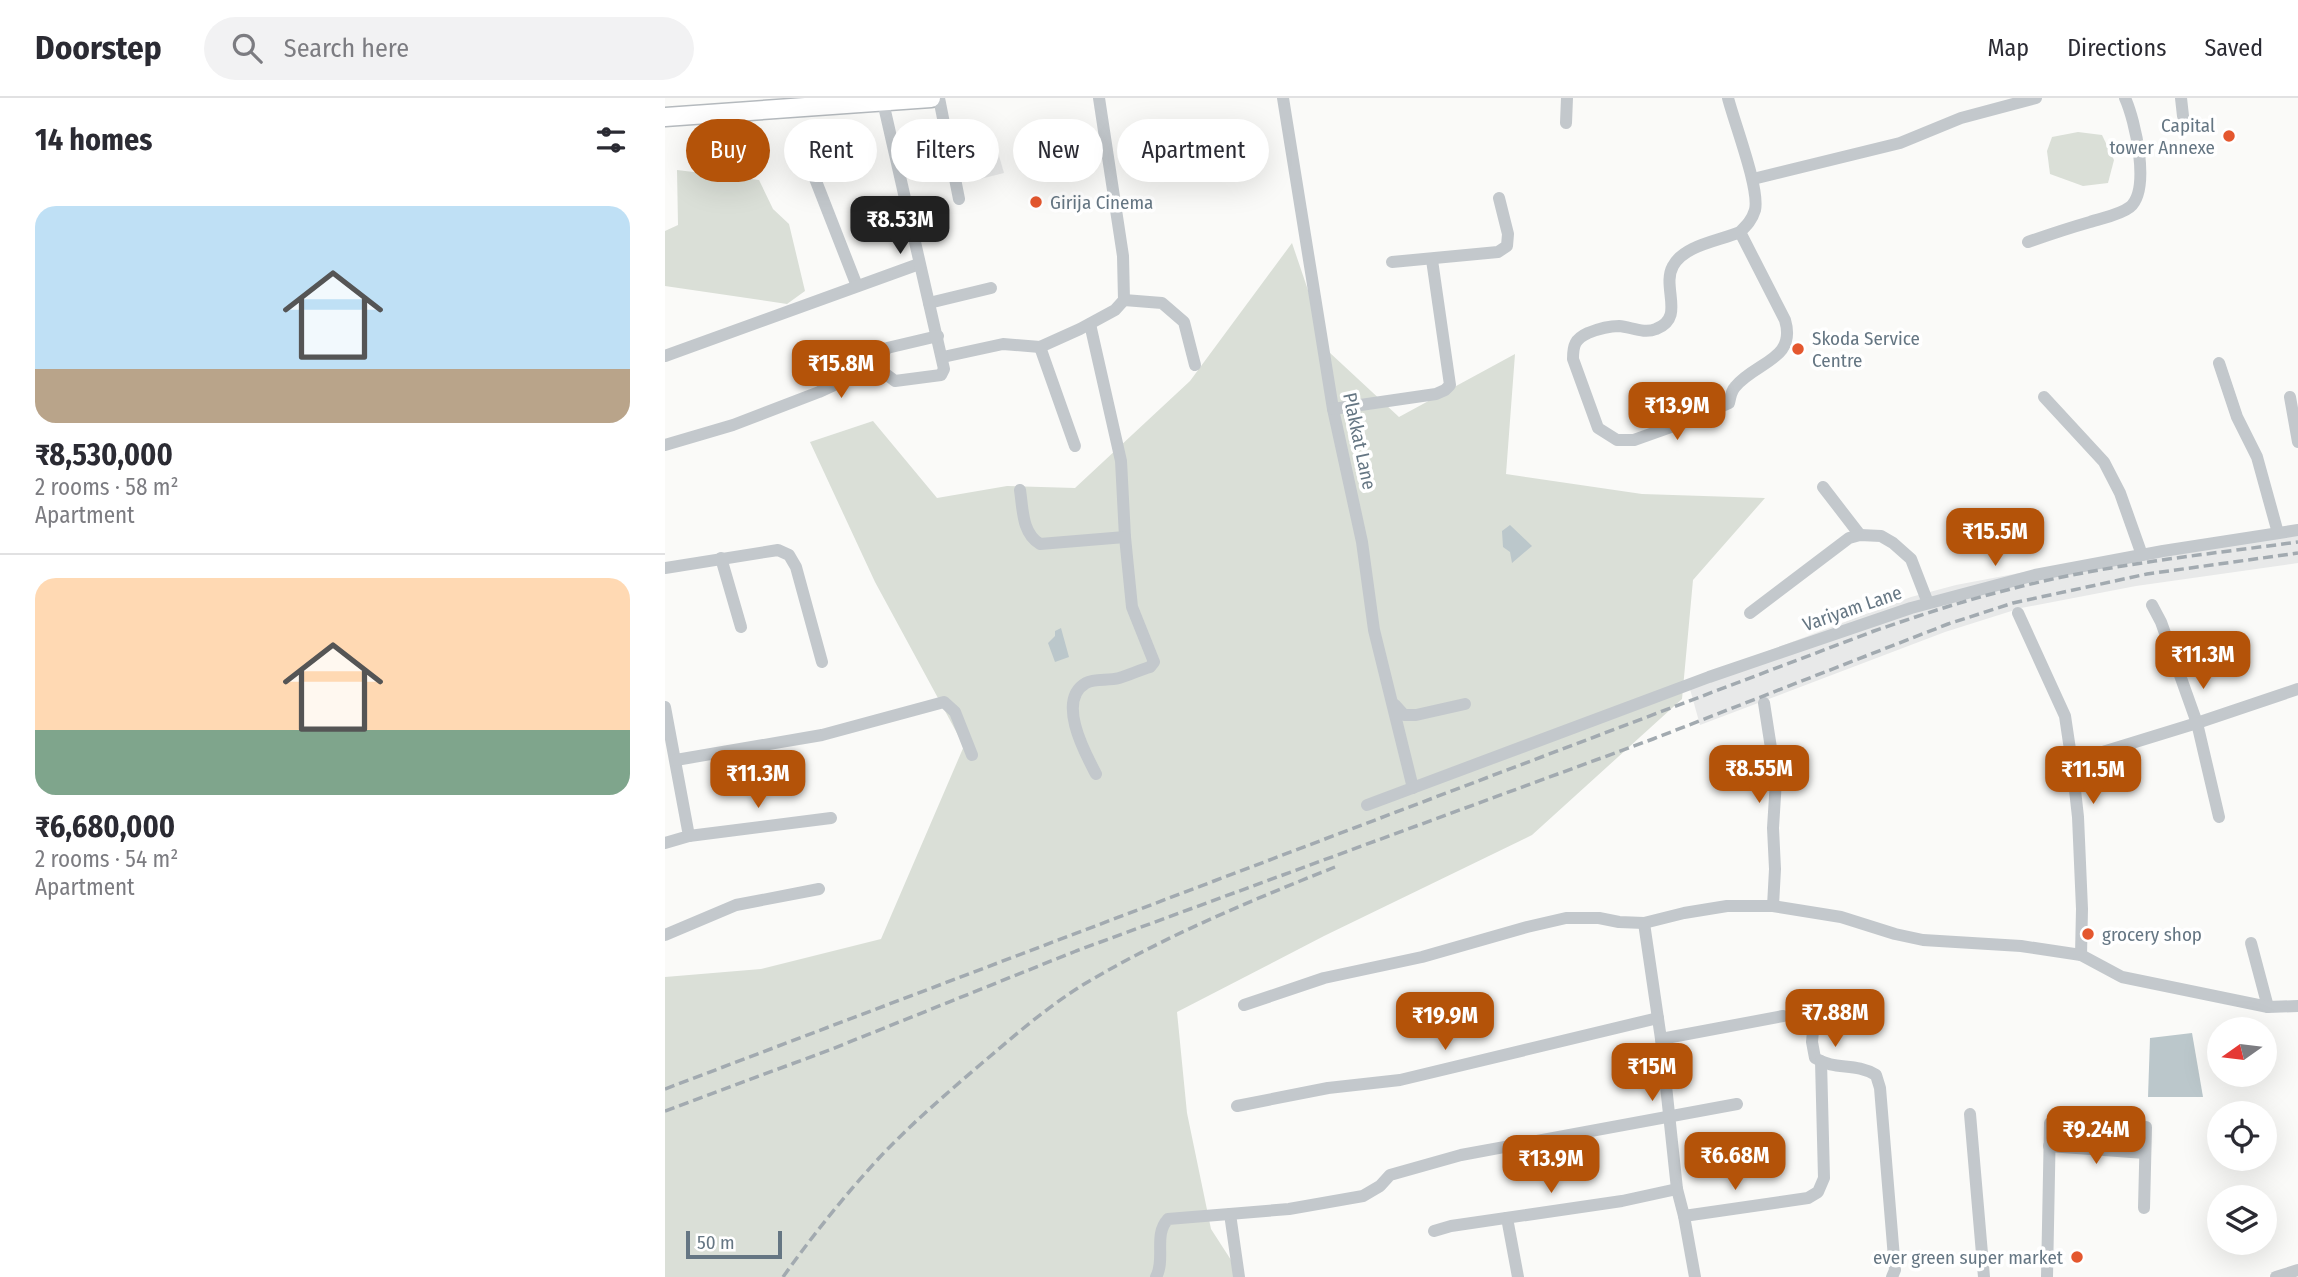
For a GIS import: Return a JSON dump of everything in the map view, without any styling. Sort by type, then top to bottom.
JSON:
[{"type":"main road","points":[[665,117],[931,98]]},
{"type":"street","points":[[939,98],[959,199]]},
{"type":"street","points":[[943,357],[1003,344],[1040,347],[1090,324],[1115,310],[1124,300],[1123,256],[1099,98]]},
{"type":"street","name":"Plakkat Lane","points":[[1283,98],[1333,409],[1362,542],[1374,630],[1413,788]]},
{"type":"street","points":[[1566,123],[1567,98]]},
{"type":"street","points":[[1728,98],[1753,179],[1756,207],[1750,222],[1739,232],[1696,248],[1682,256],[1673,266],[1670,284],[1672,312],[1666,324],[1654,331],[1639,331],[1621,326],[1602,327],[1578,337],[1573,348],[1573,359],[1598,428],[1618,440],[1634,440],[1693,419],[1729,403],[1734,387],[1779,354],[1789,333],[1786,320],[1739,232]]},
{"type":"street","points":[[1753,179],[1900,143],[1961,118],[2036,98]]},
{"type":"street","points":[[2028,242],[2120,212],[2129,208],[2137,198],[2140,176],[2136,128],[2125,98]]},
{"type":"street","points":[[2181,98],[2183,116]]},
{"type":"street","points":[[874,366],[895,381],[941,375],[944,369],[883,102]]},
{"type":"street","points":[[816,182],[857,286]]},
{"type":"street","points":[[1392,262],[1497,252],[1507,246],[1508,234],[1499,198]]},
{"type":"street","points":[[1333,409],[1436,394],[1450,385],[1432,260]]},
{"type":"street","points":[[665,356],[919,264]]},
{"type":"street","points":[[929,303],[991,288]]},
{"type":"street","points":[[1124,300],[1162,303],[1184,322],[1195,365]]},
{"type":"street","points":[[1090,324],[1121,461],[1132,607],[1154,663],[1117,679],[1089,681],[1079,688],[1072,705],[1075,727],[1096,774]]},
{"type":"street","points":[[665,445],[733,425],[819,392],[874,366],[887,348],[938,336]]},
{"type":"street","points":[[1040,347],[1075,446]]},
{"type":"street","points":[[2219,363],[2237,417],[2257,457],[2279,533]]},
{"type":"street","points":[[2043,397],[2104,462],[2120,493],[2142,555]]},
{"type":"street","points":[[2290,397],[2298,442]]},
{"type":"street","points":[[1823,487],[1860,535]]},
{"type":"street","points":[[1020,490],[1025,526],[1032,539],[1040,544],[1125,537]]},
{"type":"street","name":"Variyam Lane","points":[[1367,805],[1709,677],[1927,603],[2035,575],[2298,530]]},
{"type":"street","points":[[1750,613],[1849,538],[1860,535],[1881,536],[1911,559],[1927,603]]},
{"type":"street","points":[[665,568],[778,550],[789,555],[796,567],[822,662]]},
{"type":"street","points":[[721,558],[741,626]]},
{"type":"street","points":[[2152,605],[2161,622],[2197,723],[2219,817]]},
{"type":"street","points":[[2018,613],[2065,716],[2078,817],[2081,955]]},
{"type":"street","points":[[2072,764],[2298,689]]},
{"type":"street","points":[[676,760],[822,735],[944,702],[954,712],[972,754]]},
{"type":"street","points":[[1392,702],[1404,716],[1465,704]]},
{"type":"street","points":[[1764,703],[1776,780],[1773,906]]},
{"type":"street","points":[[665,707],[689,836]]},
{"type":"street","points":[[665,843],[689,836],[831,818]]},
{"type":"street","points":[[665,935],[736,905],[819,889]]},
{"type":"street","points":[[1244,1005],[1324,978],[1422,957],[1566,918],[1599,918],[1644,923],[1727,906],[1773,906],[1840,917],[1923,940],[2021,946],[2081,955],[2122,977],[2268,1006],[2298,1006]]},
{"type":"street","points":[[1644,923],[1661,1039],[1677,1189],[1695,1277]]},
{"type":"street","points":[[2251,943],[2268,1006]]},
{"type":"street","points":[[1816,999],[1811,1042],[1815,1058],[1826,1065],[1863,1068],[1877,1075],[1889,1184],[1895,1270],[1892,1277]]},
{"type":"street","points":[[1661,1039],[1783,1016]]},
{"type":"street","points":[[1237,1106],[1328,1088],[1399,1080],[1658,1018]]},
{"type":"street","points":[[1684,1216],[1789,1202],[1808,1198],[1818,1192],[1824,1178],[1821,1062]]},
{"type":"street","points":[[1156,1277],[1160,1270],[1161,1233],[1163,1224],[1168,1219],[1289,1209],[1363,1196],[1380,1186],[1390,1175],[1461,1155],[1737,1104]]},
{"type":"street","points":[[1970,1114],[1984,1277]]},
{"type":"street","points":[[2047,1277],[2050,1123]]},
{"type":"street","points":[[2144,1208],[2146,1127]]},
{"type":"street","points":[[2049,1146],[2145,1153]]},
{"type":"street","points":[[1434,1231],[1622,1201],[1677,1189]]},
{"type":"street","points":[[1230,1214],[1238,1277]]},
{"type":"street","points":[[1507,1218],[1518,1277]]},
{"type":"street","points":[[2282,1276],[2298,1270]]},
{"type":"shaded area","points":[[2078,132],[2102,135],[2114,160],[2108,183],[2083,186],[2050,174],[2047,151],[2052,137]]},
{"type":"shaded area","points":[[999,156],[1004,173],[999,174]]},
{"type":"shaded area","points":[[677,170],[686,171],[686,182],[760,182],[773,209],[789,224],[805,291],[787,304],[665,286],[665,231],[678,225]]},
{"type":"shaded area","points":[[1292,243],[1329,352],[1399,417],[1515,354],[1506,474],[1642,494],[1765,498],[1693,580],[1682,699],[1532,835],[1324,936],[1177,1012],[1187,1113],[1211,1229],[1242,1277],[665,1277],[665,977],[761,969],[881,939],[964,746],[875,582],[810,442],[873,421],[937,498],[1007,486],[1075,488],[1190,381]]},
{"type":"shaded area","points":[[1510,525],[1532,546],[1512,563],[1510,552],[1503,547],[1502,531]]},
{"type":"shaded area","points":[[2298,529],[2298,563],[2136,586],[2021,608],[1945,632],[1700,725],[1690,689],[1691,680],[1911,597],[1956,585],[2073,563]]},
{"type":"shaded area","points":[[1061,628],[1069,657],[1055,662],[1048,643],[1055,636],[1055,631]]},
{"type":"shaded area","points":[[2192,1033],[2203,1097],[2148,1097],[2150,1038]]},
{"type":"railway","points":[[665,1089],[1874,631],[1990,594],[2043,581],[2152,561],[2298,542]]},
{"type":"railway","points":[[665,1111],[832,1049],[1076,951],[1653,739],[1948,624],[2013,603],[2147,574],[2298,553]]},
{"type":"railway","points":[[783,1277],[842,1201],[891,1145],[1045,1011],[1086,983],[1146,950],[1240,906],[1335,867]]},
{"type":"place","name":"Capital tower Annexe","points":[[2229,136]]},
{"type":"place","name":"Girija Cinema","points":[[1036,202]]},
{"type":"place","name":"Skoda Service Centre","points":[[1798,349]]},
{"type":"place","name":"grocery shop","points":[[2088,934]]},
{"type":"place","name":"ever green super market","points":[[2077,1257]]}]
